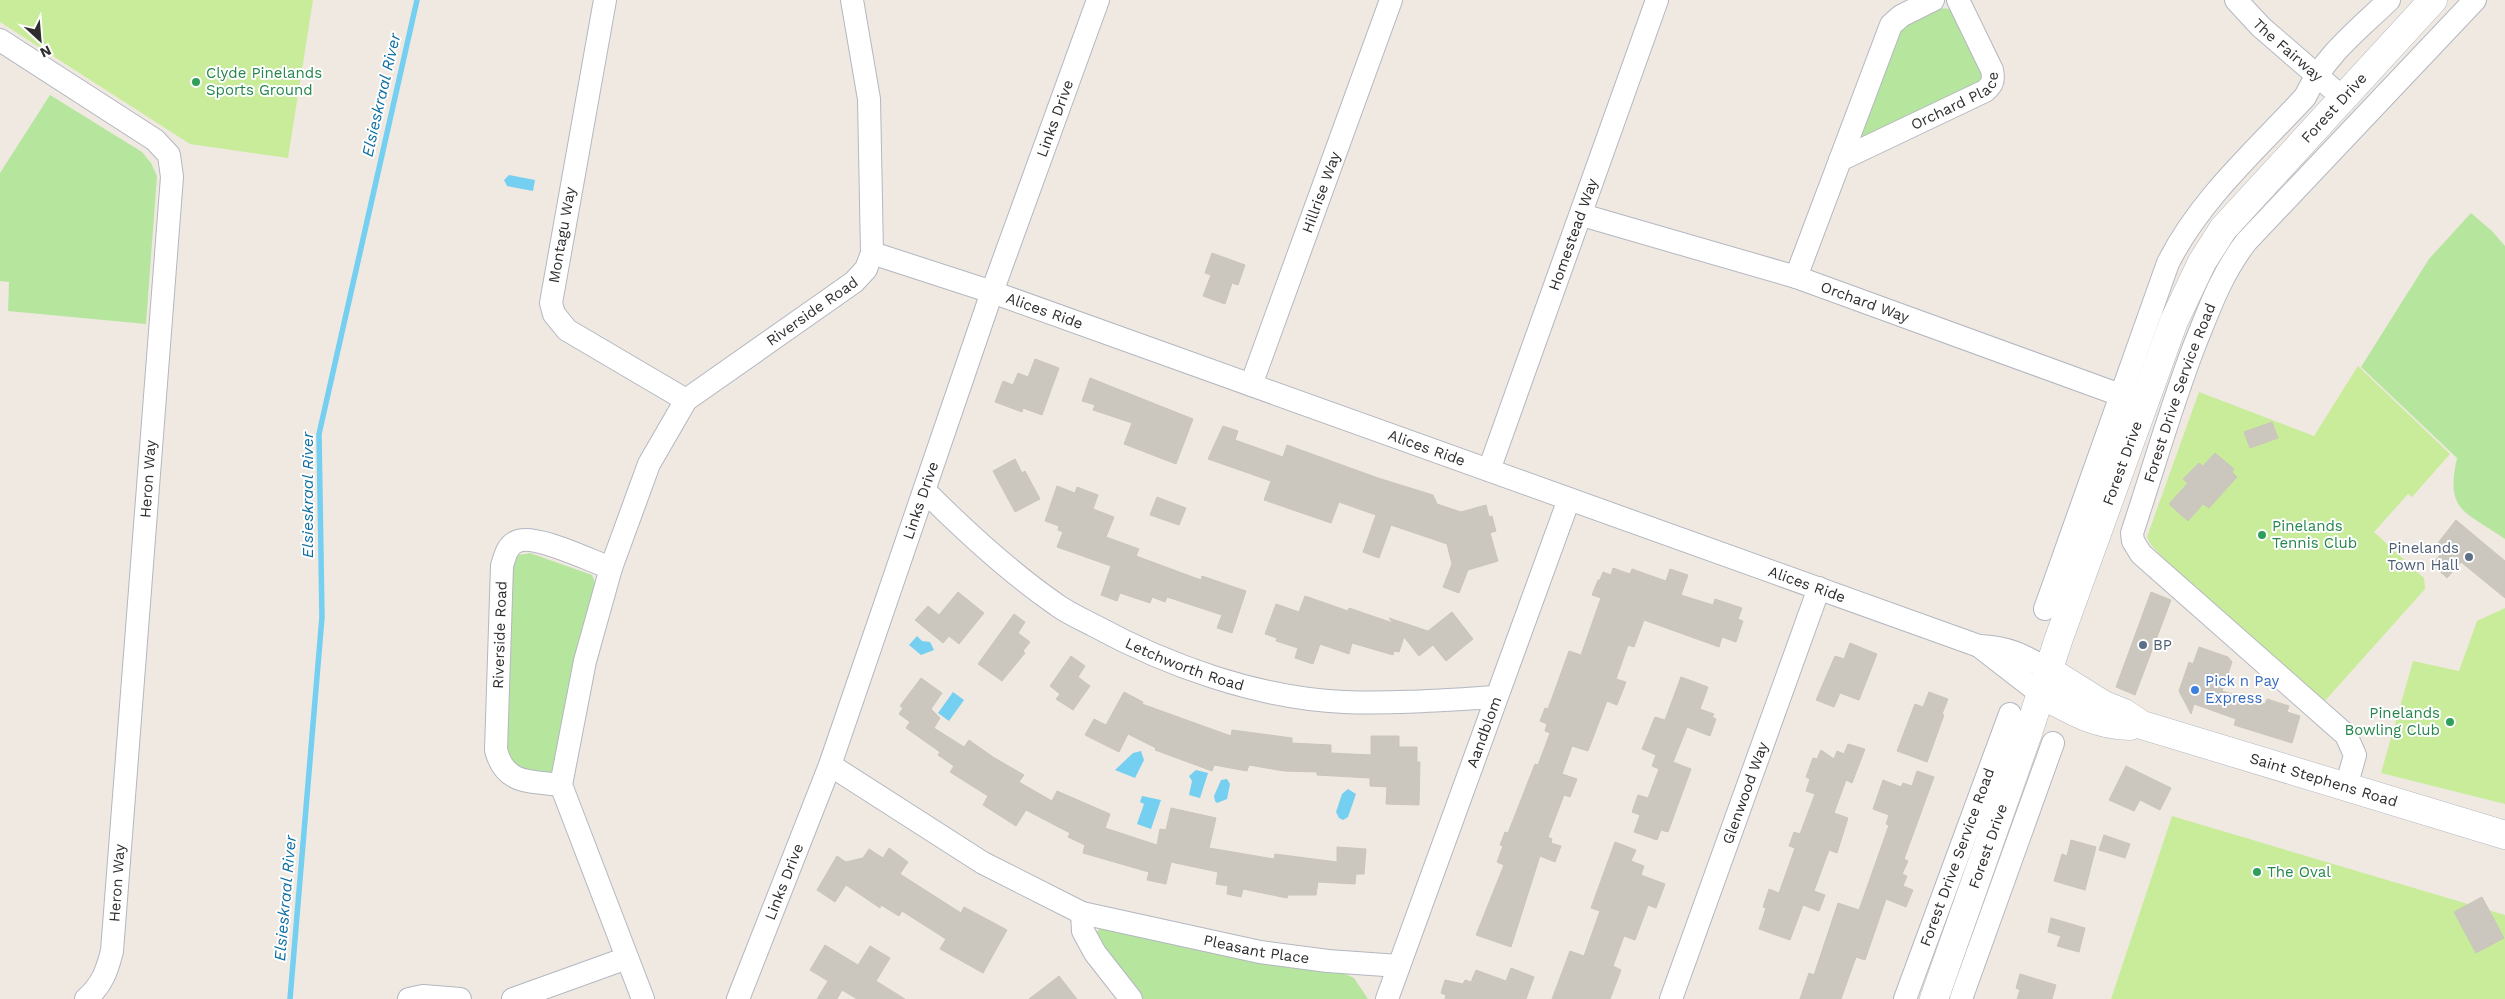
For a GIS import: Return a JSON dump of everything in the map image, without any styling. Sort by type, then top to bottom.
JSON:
[{"type":"main road","name":"Forest Drive","points":[[1934,999],[2045,682],[2132,399],[2174,321],[2189,287],[2223,229],[2433,0]]},
{"type":"main road","name":"Saint Stephens Road","points":[[2045,682],[2098,701],[2124,713],[2142,725],[2505,835]]},
{"type":"street","name":"Montagu Way","points":[[605,0],[552,303],[554,314],[567,330],[686,400]]},
{"type":"street","name":"Riverside Road","points":[[611,568],[532,539],[517,541],[506,550],[502,566],[496,750],[499,763],[507,774],[518,780],[561,785],[585,661],[611,568],[649,464],[686,400],[854,282],[866,269],[872,253],[869,99],[852,0]]},
{"type":"street","name":"Links Drive","points":[[738,999],[830,765],[992,292],[1098,0]]},
{"type":"street","name":"Hillrise Way","points":[[1252,385],[1391,0]]},
{"type":"street","name":"Homestead Way","points":[[1489,470],[1657,0]]},
{"type":"street","points":[[1796,277],[1891,25],[1901,16],[1933,0]]},
{"type":"street","name":"Orchard Place","points":[[1840,160],[1985,91],[1991,86],[1994,79],[1992,70],[1958,0]]},
{"type":"street","name":"The Fairway","points":[[2236,0],[2261,27],[2343,98]]},
{"type":"street","points":[[2045,609],[2132,399],[2168,263],[2181,238],[2198,214],[2304,97],[2315,74],[2325,61],[2389,0]]},
{"type":"street","name":"Forest Drive Service Road","points":[[2346,787],[2354,755],[2346,735],[2141,554],[2133,541],[2132,533],[2180,383],[2220,280],[2231,261],[2246,242],[2475,0]]},
{"type":"street","name":"Heron Way","points":[[0,40],[154,140],[169,155],[172,178],[112,951],[106,973],[96,990],[86,999]]},
{"type":"street","name":"Orchard Way","points":[[1582,214],[1796,277],[2132,399]]},
{"type":"street","name":"Alices Ride","points":[[872,253],[992,292],[1979,646],[1996,647],[2021,654],[2045,682]]},
{"type":"street","name":"Letchworth Road","points":[[925,491],[964,530],[1057,605],[1112,636],[1171,664],[1281,694],[1343,702],[1408,703],[1496,697]]},
{"type":"street","name":"Aandblom","points":[[1399,966],[1569,499]]},
{"type":"street","name":"Glenwood Way","points":[[1671,999],[1819,588]]},
{"type":"street","name":"Forest Drive Service Road","points":[[1905,999],[2010,714]]},
{"type":"street","points":[[1961,999],[2052,743]]},
{"type":"street","name":"Pleasant Place","points":[[830,765],[983,863],[1082,913],[1260,952],[1328,961],[1399,966]]},
{"type":"street","points":[[561,785],[643,999]]},
{"type":"street","points":[[1082,913],[1083,932],[1095,953],[1131,999]]},
{"type":"street","points":[[513,999],[627,958]]},
{"type":"street","points":[[1387,999],[1399,966]]},
{"type":"street","points":[[409,999],[423,996],[460,999]]},
{"type":"green space","name":"Clyde Pinelands Sports Ground","points":[[0,0],[313,0],[288,158],[190,144],[0,22]]},
{"type":"green space","points":[[1936,8],[1952,9],[1984,79],[1981,86],[1862,140],[1857,135],[1902,24]]},
{"type":"green space","points":[[50,95],[142,152],[151,163],[157,176],[146,324],[8,311],[9,282],[0,281],[0,173]]},
{"type":"green space","points":[[2471,213],[2492,231],[2505,246],[2505,539],[2469,515],[2456,500],[2454,476],[2457,458],[2361,367],[2429,259]]},
{"type":"green space","name":"Pinelands Tennis Club","points":[[2358,366],[2450,454],[2412,497],[2408,494],[2374,532],[2424,578],[2425,589],[2323,703],[2170,565],[2151,545],[2147,537],[2199,392],[2314,436]]},
{"type":"green space","points":[[530,553],[592,575],[597,587],[552,778],[510,774],[494,745],[512,561],[519,555]]},
{"type":"green space","name":"Pinelands Bowling Club","points":[[2505,608],[2505,804],[2381,773],[2413,661],[2459,671],[2477,621]]},
{"type":"green space","name":"The Oval","points":[[2172,816],[2505,915],[2505,999],[2111,999]]},
{"type":"green space","points":[[1102,926],[1343,973],[1354,978],[1368,999],[1141,999],[1099,946],[1096,933]]},
{"type":"water","points":[[509,175],[535,180],[533,191],[507,186],[504,180]]},
{"type":"water","points":[[917,636],[922,641],[930,642],[934,650],[921,655],[909,645]]},
{"type":"water","points":[[953,692],[964,700],[949,721],[938,713]]},
{"type":"water","points":[[1141,751],[1144,760],[1135,778],[1115,770],[1133,753]]},
{"type":"water","points":[[1196,770],[1208,773],[1200,798],[1189,795],[1192,781],[1189,776]]},
{"type":"water","points":[[1227,779],[1230,784],[1227,799],[1217,803],[1214,796],[1221,780]]},
{"type":"water","points":[[1348,789],[1356,794],[1348,817],[1343,820],[1339,818],[1336,812],[1342,794]]},
{"type":"water","points":[[1142,796],[1161,800],[1151,829],[1137,824],[1144,804],[1140,802]]},
{"type":"building","points":[[1212,253],[1245,265],[1238,285],[1232,283],[1225,304],[1203,296],[1211,275],[1205,273]]},
{"type":"building","points":[[1035,359],[1059,368],[1042,415],[1023,408],[1022,412],[995,402],[1003,381],[1013,385],[1018,373],[1028,377]]},
{"type":"building","points":[[1090,378],[1193,419],[1176,464],[1124,444],[1132,423],[1093,410],[1095,405],[1082,401]]},
{"type":"building","points":[[2272,422],[2278,438],[2250,448],[2244,432]]},
{"type":"building","points":[[1223,426],[1238,431],[1235,440],[1283,457],[1287,445],[1378,478],[1433,495],[1437,504],[1461,512],[1486,505],[1489,517],[1492,516],[1496,531],[1490,533],[1498,561],[1468,570],[1459,593],[1443,587],[1452,564],[1447,544],[1391,525],[1379,558],[1363,552],[1376,515],[1339,502],[1331,523],[1264,500],[1271,481],[1208,459]]},
{"type":"building","points":[[2215,453],[2234,469],[2232,472],[2237,477],[2209,508],[2203,504],[2188,521],[2169,504],[2188,483],[2183,479],[2199,463],[2203,466]]},
{"type":"building","points":[[1015,459],[1022,473],[1025,471],[1040,499],[1015,512],[993,471]]},
{"type":"building","points":[[1057,486],[1075,493],[1077,487],[1098,495],[1093,509],[1114,517],[1106,537],[1139,549],[1136,556],[1201,580],[1202,576],[1246,591],[1232,633],[1217,628],[1222,615],[1167,597],[1165,602],[1152,597],[1150,603],[1120,593],[1117,601],[1101,595],[1111,566],[1057,547],[1063,532],[1058,530],[1059,526],[1045,521]]},
{"type":"building","points":[[1157,497],[1186,508],[1179,525],[1150,515]]},
{"type":"building","name":"Pinelands Town Hall","points":[[2456,520],[2505,561],[2505,598],[2461,562],[2447,578],[2432,564],[2441,554],[2434,548]]},
{"type":"building","points":[[1613,568],[1630,574],[1632,569],[1666,581],[1670,569],[1688,575],[1681,595],[1713,605],[1715,599],[1742,608],[1738,619],[1743,621],[1736,642],[1722,637],[1719,647],[1644,620],[1634,647],[1628,645],[1616,679],[1626,682],[1617,705],[1607,701],[1588,751],[1572,746],[1562,774],[1577,779],[1570,797],[1564,795],[1548,837],[1552,839],[1551,843],[1561,846],[1555,862],[1540,856],[1511,947],[1476,935],[1504,865],[1497,862],[1503,846],[1500,845],[1505,832],[1508,833],[1535,764],[1538,765],[1550,733],[1545,731],[1547,724],[1540,721],[1545,708],[1548,709],[1569,651],[1581,655],[1601,598],[1592,595],[1603,572],[1611,575]]},
{"type":"building","points":[[958,592],[984,613],[959,644],[949,636],[943,643],[915,620],[928,606],[939,615]]},
{"type":"building","points":[[2151,592],[2171,600],[2135,695],[2116,687]]},
{"type":"building","points":[[1305,596],[1348,611],[1349,608],[1393,623],[1389,618],[1428,631],[1452,612],[1473,639],[1446,661],[1433,645],[1419,656],[1404,637],[1399,652],[1394,651],[1393,655],[1352,643],[1349,654],[1320,644],[1313,664],[1295,658],[1298,648],[1276,641],[1277,638],[1265,634],[1276,604],[1299,612]]},
{"type":"building","points":[[1014,614],[1025,622],[1018,633],[1030,642],[1023,651],[1025,653],[1002,681],[978,664]]},
{"type":"building","points":[[1850,643],[1877,654],[1859,700],[1840,693],[1834,707],[1816,700],[1835,656],[1844,659]]},
{"type":"building","points":[[2199,647],[2228,657],[2232,662],[2222,691],[2265,704],[2267,699],[2289,706],[2287,712],[2300,716],[2292,743],[2234,725],[2236,719],[2194,704],[2191,714],[2179,691],[2189,662],[2193,664]]},
{"type":"building","points":[[1071,656],[1085,666],[1078,677],[1090,686],[1073,710],[1056,699],[1060,694],[1050,686]]},
{"type":"building","points":[[1681,677],[1708,687],[1700,709],[1714,714],[1712,717],[1716,719],[1710,736],[1687,727],[1673,762],[1691,769],[1668,832],[1661,830],[1657,840],[1634,832],[1640,815],[1632,812],[1638,795],[1648,798],[1659,769],[1652,766],[1656,755],[1642,749],[1655,717],[1665,720]]},
{"type":"building","points":[[921,678],[942,693],[931,709],[940,718],[934,728],[964,747],[969,740],[1024,775],[1019,782],[1052,801],[1057,791],[1110,814],[1105,828],[1157,845],[1160,829],[1166,830],[1171,808],[1216,818],[1209,848],[1274,859],[1275,854],[1337,862],[1337,847],[1366,849],[1364,874],[1356,874],[1355,884],[1318,882],[1316,895],[1288,895],[1287,898],[1243,889],[1241,897],[1227,894],[1228,886],[1216,884],[1218,872],[1171,862],[1166,884],[1147,880],[1149,872],[1083,853],[1085,845],[1068,837],[1070,833],[1026,810],[1016,826],[983,805],[988,796],[950,772],[954,766],[938,755],[940,752],[906,728],[910,722],[899,714],[903,708],[900,706]]},
{"type":"building","points":[[1124,692],[1143,702],[1142,704],[1231,736],[1232,730],[1292,738],[1292,743],[1331,745],[1331,753],[1371,755],[1371,736],[1399,736],[1399,747],[1417,747],[1417,762],[1420,762],[1419,805],[1386,804],[1387,787],[1370,786],[1370,778],[1317,775],[1317,772],[1284,771],[1249,765],[1247,771],[1214,765],[1212,771],[1155,750],[1156,748],[1128,734],[1119,752],[1085,735],[1094,719],[1106,725]]},
{"type":"building","points":[[1929,692],[1948,699],[1927,762],[1897,751],[1915,704],[1923,707]]},
{"type":"building","points":[[1848,744],[1865,749],[1852,783],[1846,780],[1834,813],[1848,818],[1837,853],[1829,850],[1814,891],[1825,895],[1819,911],[1803,905],[1790,940],[1759,929],[1766,908],[1763,907],[1769,889],[1779,893],[1795,848],[1789,846],[1794,832],[1800,834],[1815,794],[1806,791],[1810,779],[1806,777],[1813,758],[1817,759],[1821,750],[1834,759],[1837,751],[1844,754]]},
{"type":"building","points":[[2126,766],[2171,788],[2160,810],[2140,800],[2134,811],[2109,800]]},
{"type":"building","points":[[1917,771],[1934,777],[1904,859],[1908,861],[1902,874],[1907,876],[1903,886],[1913,890],[1906,907],[1886,899],[1865,960],[1856,957],[1841,999],[1800,999],[1809,973],[1814,975],[1838,903],[1859,910],[1889,825],[1886,824],[1889,815],[1873,809],[1883,780],[1901,787],[1903,783],[1912,786]]},
{"type":"building","points":[[2104,835],[2130,844],[2125,858],[2099,850]]},
{"type":"building","points":[[2071,840],[2096,847],[2085,890],[2054,881],[2062,854],[2067,856]]},
{"type":"building","points":[[1615,842],[1636,850],[1631,861],[1644,866],[1641,875],[1665,884],[1656,908],[1648,905],[1635,940],[1624,936],[1613,966],[1621,970],[1610,999],[1552,999],[1570,951],[1584,956],[1600,911],[1591,908]]},
{"type":"building","points":[[889,848],[908,862],[900,874],[961,913],[964,907],[1007,930],[983,973],[940,949],[946,939],[902,911],[899,916],[881,905],[880,908],[846,885],[835,902],[817,890],[837,856],[846,862],[863,858],[869,849],[883,858]]},
{"type":"building","points":[[2482,897],[2504,938],[2476,953],[2454,912]]},
{"type":"building","points":[[2051,918],[2085,928],[2079,952],[2057,946],[2061,936],[2048,932]]},
{"type":"building","points":[[825,945],[858,965],[870,946],[890,958],[876,981],[905,999],[857,999],[842,990],[837,999],[817,999],[828,981],[810,970]]},
{"type":"building","points":[[1511,968],[1534,977],[1526,999],[1445,999],[1446,995],[1441,993],[1445,980],[1463,984],[1465,980],[1471,982],[1476,970],[1506,981]]},
{"type":"building","points":[[2020,974],[2056,985],[2052,999],[2017,999],[2020,990],[2016,988]]},
{"type":"building","points":[[1059,976],[1077,999],[1029,999]]},
{"type":"waterway","name":"Elsieskraal River","points":[[290,999],[322,617],[319,434],[417,0]]},
{"type":"place","name":"Clyde Pinelands Sports Ground","points":[[196,82]]},
{"type":"place","name":"Pinelands Tennis Club","points":[[2262,535]]},
{"type":"place","name":"Pinelands Town Hall","points":[[2469,557]]},
{"type":"place","name":"BP","points":[[2143,645]]},
{"type":"place","name":"Pick n Pay Express","points":[[2195,690]]},
{"type":"place","name":"Pinelands Bowling Club","points":[[2450,722]]},
{"type":"place","name":"The Oval","points":[[2257,872]]}]
